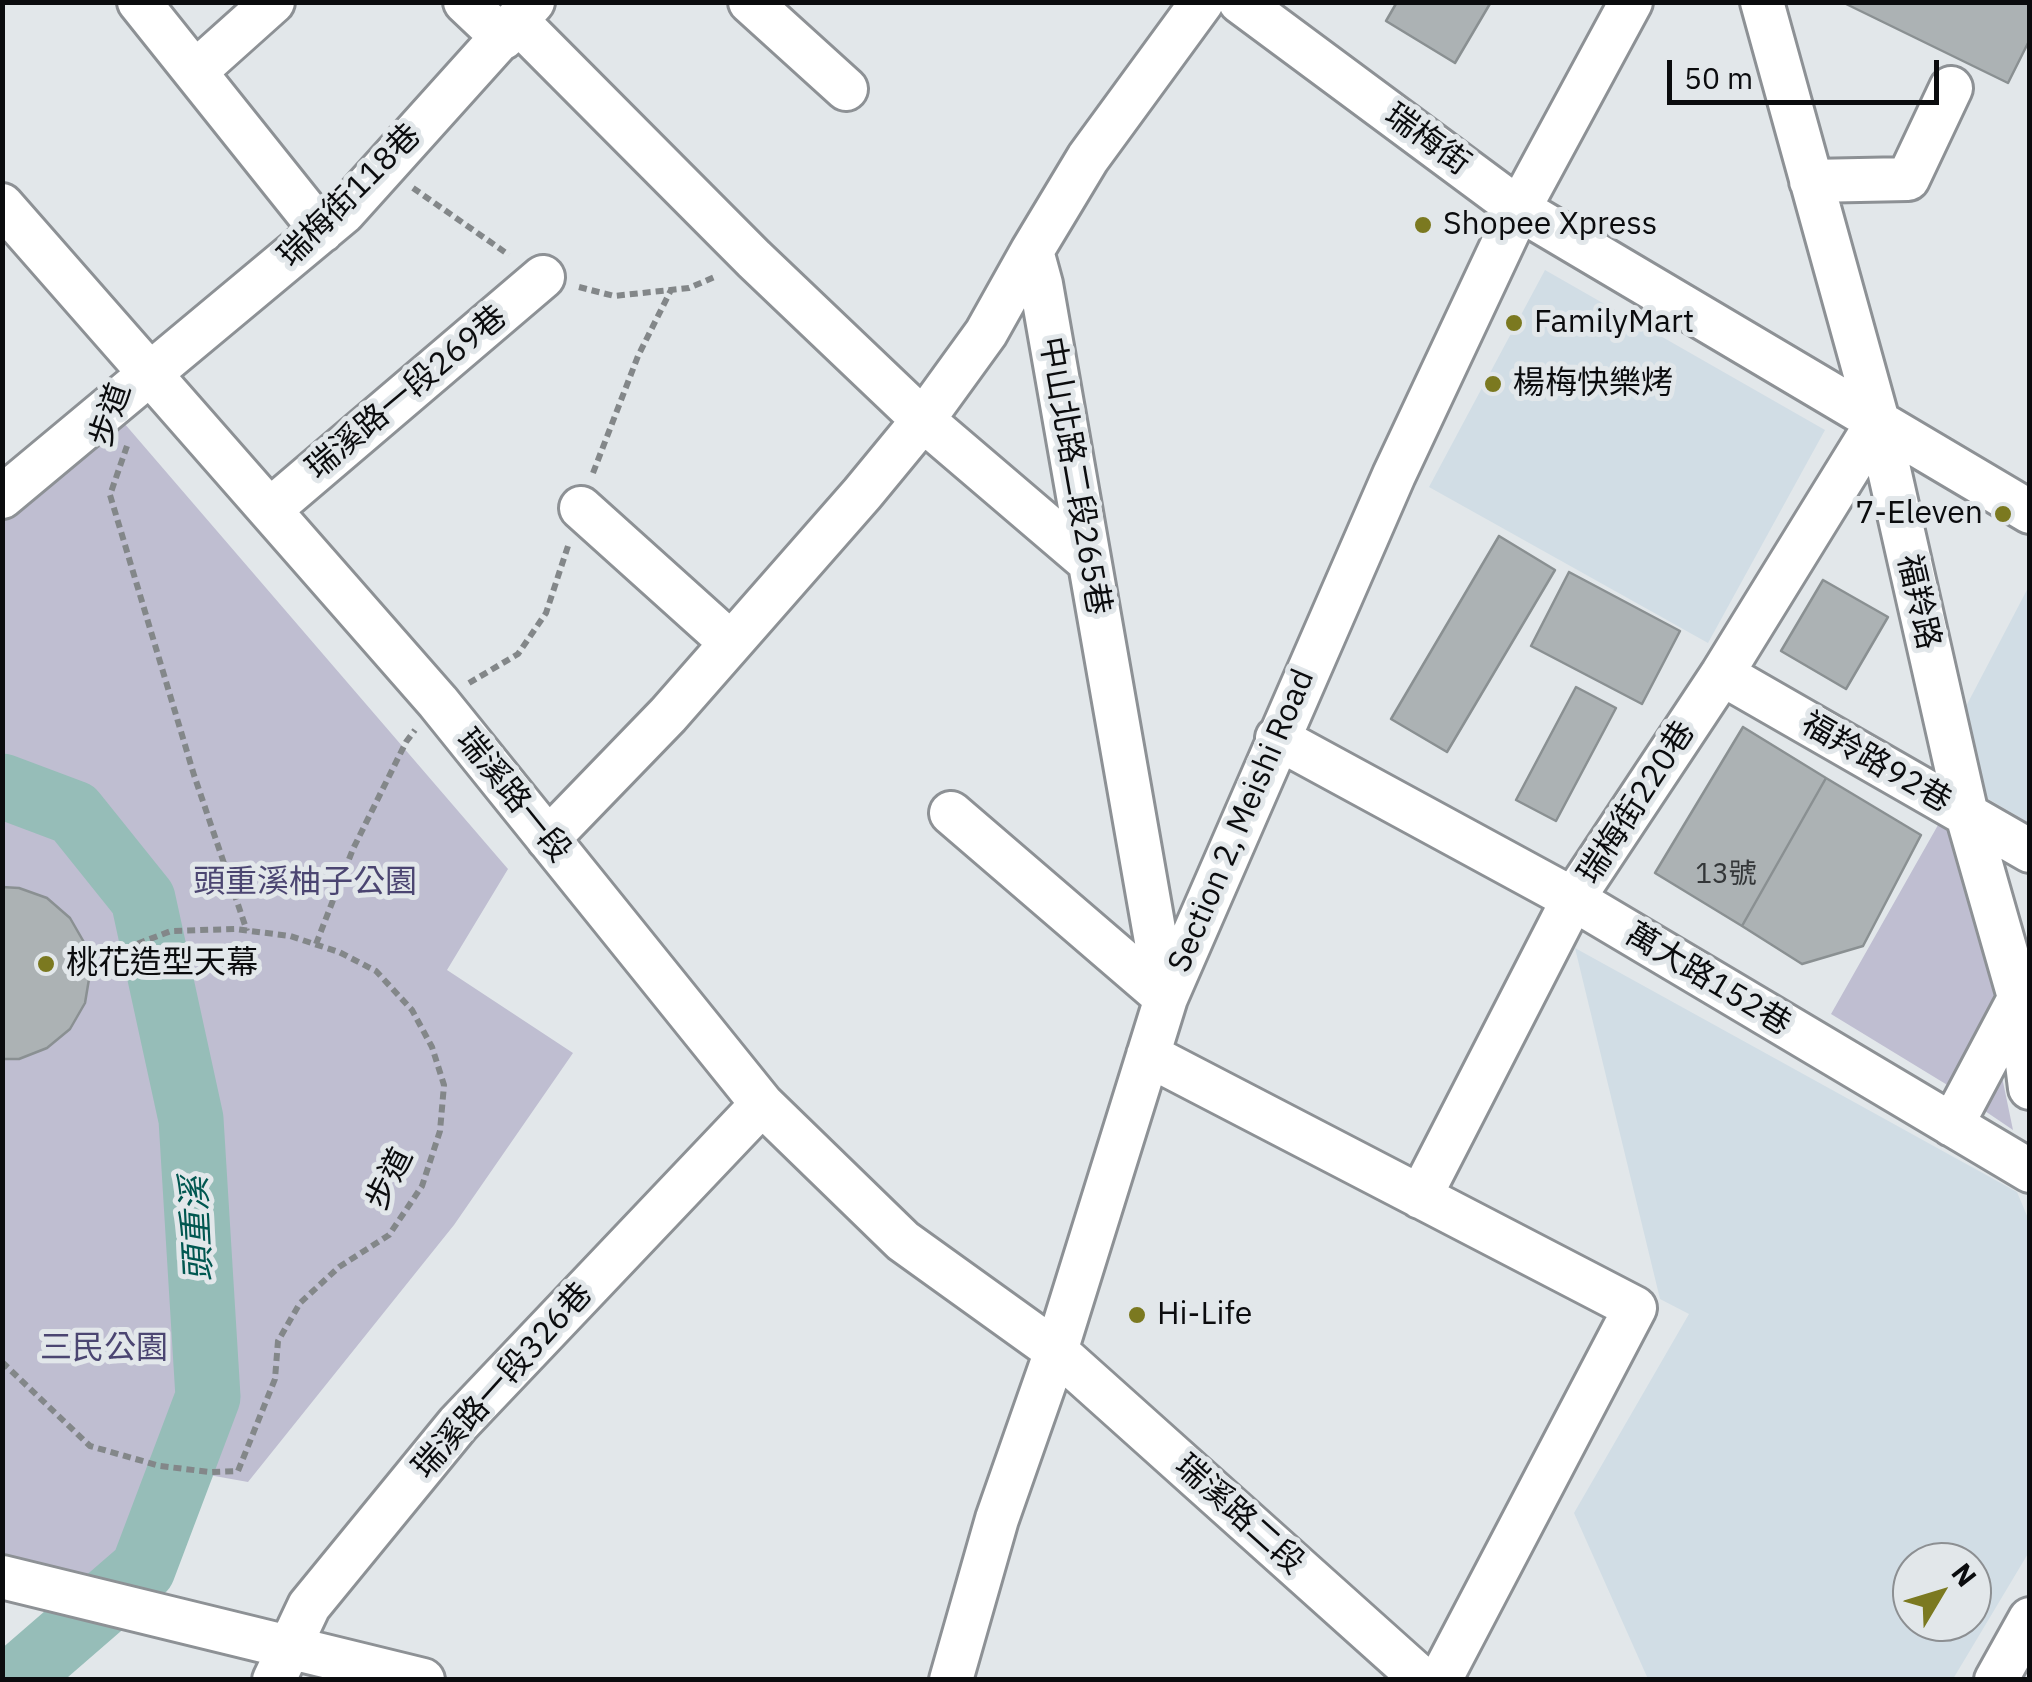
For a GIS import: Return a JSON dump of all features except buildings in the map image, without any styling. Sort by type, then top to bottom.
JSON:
[{"type":"street","points":[[140,2],[322,231]]},
{"type":"street","points":[[196,71],[273,2]]},
{"type":"street","points":[[465,2],[518,21],[922,420],[1088,561]]},
{"type":"street","points":[[750,2],[846,90]]},
{"type":"street","points":[[548,839],[668,715],[922,420],[986,333],[1088,158],[1202,2]]},
{"type":"street","name":"瑞梅街","points":[[1240,2],[1520,209],[2030,512]]},
{"type":"street","name":"Section 2, Meishi Road","points":[[951,1680],[997,1519],[1056,1351],[1166,998],[1394,476],[1520,209],[1631,2]]},
{"type":"street","name":"福羚路","points":[[1762,2],[1878,422],[1967,815],[2024,989],[2030,1088]]},
{"type":"street","name":"瑞梅街118巷","points":[[2,497],[344,212],[518,21]]},
{"type":"street","points":[[1811,182],[1908,179],[1951,88]]},
{"type":"street","name":"瑞溪路一段","points":[[2,204],[438,702],[762,1104],[903,1241],[1056,1351]]},
{"type":"street","name":"中山北路二段265巷","points":[[1032,251],[1166,998]]},
{"type":"street","name":"瑞溪路一段269巷","points":[[272,508],[543,277]]},
{"type":"street","name":"瑞梅街220巷","points":[[1420,1197],[1573,899],[1722,674],[1878,422]]},
{"type":"street","points":[[581,508],[731,644]]},
{"type":"street","name":"福羚路92巷","points":[[1722,674],[2030,851]]},
{"type":"street","name":"萬大路152巷","points":[[1277,738],[1573,899],[2030,1171]]},
{"type":"street","points":[[951,813],[1166,998]]},
{"type":"street","points":[[1952,1125],[2024,989]]},
{"type":"street","points":[[1148,1055],[1635,1308],[1440,1680]]},
{"type":"street","name":"瑞溪路一段326巷","points":[[282,1663],[309,1606],[458,1424],[762,1104]]},
{"type":"street","name":"瑞溪路二段","points":[[1056,1351],[1423,1680]]},
{"type":"street","points":[[2,1578],[142,1613],[282,1663],[423,1680]]},
{"type":"path","name":"步道","points":[[128,443],[110,495],[194,775],[247,931]]},
{"type":"path","points":[[316,944],[353,849],[406,742],[438,702]]},
{"type":"path","name":"步道","points":[[2,1362],[90,1446],[160,1466],[238,1471],[275,1379],[278,1341],[300,1302],[339,1267],[389,1235],[422,1186],[440,1130],[444,1085],[432,1047],[412,1010],[376,971],[316,944],[290,936],[247,931],[171,932],[121,950],[87,955]]},
{"type":"shaded area","points":[[1545,270],[1825,430],[1708,643],[1429,487]]},
{"type":"shaded area","points":[[2029,586],[2029,823],[1985,797],[1962,714]]},
{"type":"shaded area","points":[[1575,948],[2017,1192],[2030,1223],[2029,1552],[1992,1614],[1992,1542],[1892,1542],[1892,1642],[1975,1642],[1953,1679],[1648,1679],[1574,1513],[1689,1314],[1660,1299]]},
{"type":"green space","name":"頭重溪柚子公園","points":[[124,423],[508,869],[447,970],[573,1053],[454,1225],[248,1482],[181,1470],[143,1569],[99,1607],[3,1581],[2,521]]},
{"type":"green space","points":[[1942,818],[1953,825],[2001,998],[1949,1086],[1831,1014]]},
{"type":"green space","points":[[2002,1077],[2013,1130],[1982,1109]]},
{"type":"waterway","name":"頭重溪","points":[[2,786],[74,813],[143,899],[191,1119],[208,1397],[143,1569],[15,1680]]},
{"type":"place","name":"Shopee Xpress","points":[[1423,225]]},
{"type":"place","name":"FamilyMart","points":[[1514,323]]},
{"type":"place","name":"楊梅快樂烤","points":[[1493,384]]},
{"type":"place","name":"7-Eleven","points":[[2003,514]]},
{"type":"place","name":"桃花造型天幕","points":[[46,964]]},
{"type":"place","name":"Hi-Life","points":[[1137,1315]]},
{"type":"park label","name":"三民公園","points":[[104,1349]]}]
